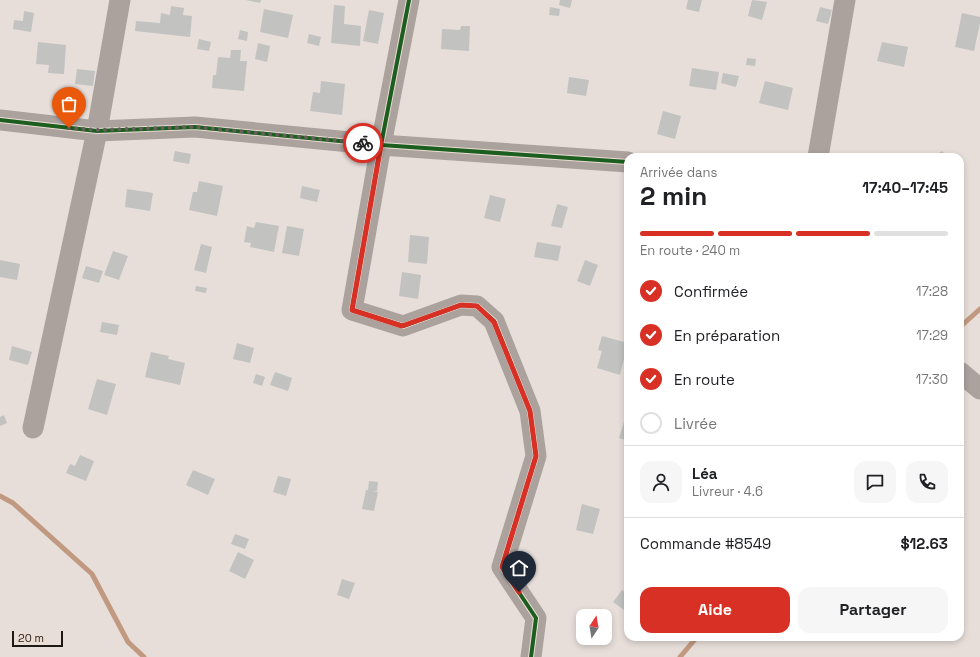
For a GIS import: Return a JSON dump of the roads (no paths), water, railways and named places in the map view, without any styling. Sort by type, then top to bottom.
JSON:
[{"type":"street","points":[[33,428],[97,130],[120,0]]},
{"type":"street","points":[[409,0],[381,145],[352,310],[402,326],[461,305],[477,306],[494,322],[530,411],[536,456],[502,567],[536,618],[531,657]]},
{"type":"street","points":[[819,153],[846,0]]},
{"type":"street","points":[[0,120],[97,130],[195,127],[381,145],[624,162]]},
{"type":"street","points":[[964,375],[980,389]]},
{"type":"waterway","points":[[964,323],[980,309]]},
{"type":"waterway","points":[[0,496],[13,503],[92,574],[128,642],[144,657]]},
{"type":"waterway","points":[[680,657],[694,641]]}]
